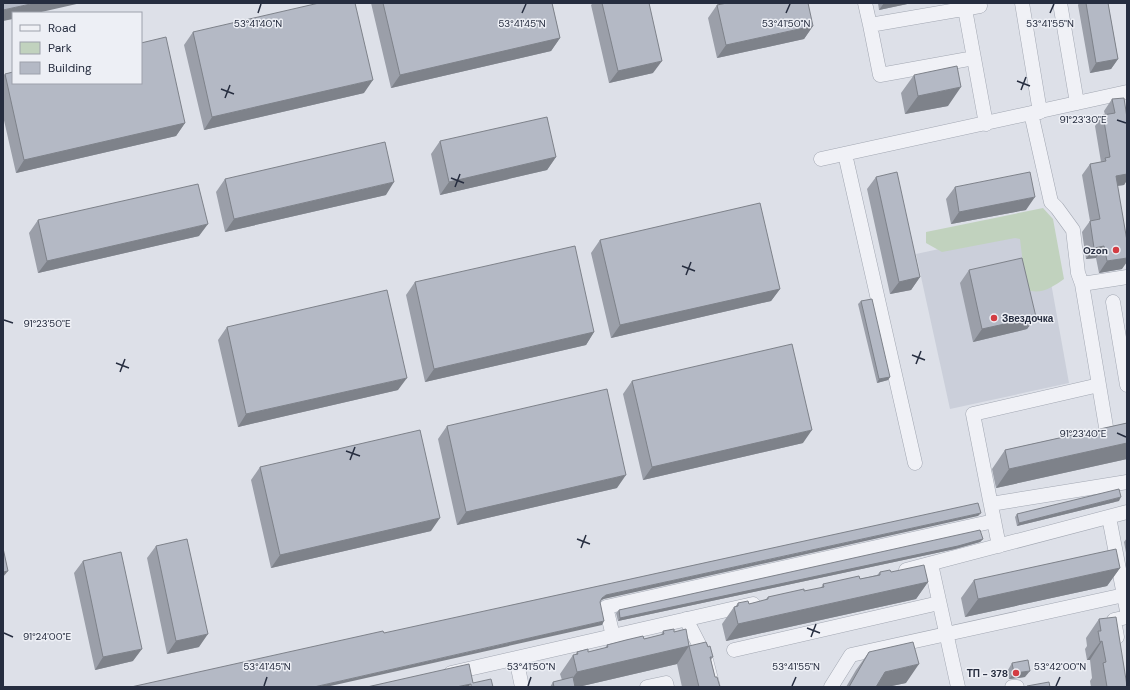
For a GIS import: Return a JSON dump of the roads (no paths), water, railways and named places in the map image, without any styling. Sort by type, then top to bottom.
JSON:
[{"type":"street","points":[[865,3],[880,75],[974,58]]},
{"type":"street","points":[[870,25],[980,6],[979,3]]},
{"type":"street","points":[[1022,3],[1036,112],[1051,202],[1073,230],[1078,273],[1082,284],[1099,385],[1114,432],[1092,436]]},
{"type":"street","points":[[1060,3],[1077,103]]},
{"type":"street","points":[[965,9],[986,124]]},
{"type":"street","points":[[821,159],[1127,92]]},
{"type":"street","points":[[845,154],[915,463]]},
{"type":"street","points":[[1082,284],[1127,277]]},
{"type":"street","points":[[1113,302],[1127,385]]},
{"type":"street","points":[[999,546],[973,414],[1099,385]]},
{"type":"street","points":[[991,504],[1127,482]]},
{"type":"street","points":[[892,573],[1127,512]]},
{"type":"street","points":[[1109,517],[1127,611]]},
{"type":"street","points":[[613,636],[606,607],[994,521]]},
{"type":"street","points":[[931,564],[958,687]]},
{"type":"street","points":[[831,687],[851,655],[1124,595]]},
{"type":"street","points":[[435,677],[762,602]]},
{"type":"street","points":[[734,650],[940,604]]},
{"type":"street","points":[[1119,650],[1114,620],[1127,617]]},
{"type":"street","points":[[686,619],[705,656],[713,687]]},
{"type":"street","points":[[516,658],[522,687]]},
{"type":"street","points":[[647,687],[666,682],[667,687]]},
{"type":"street","points":[[1012,687],[1017,687]]},
{"type":"place","name":"Ozon","points":[[1116,250]]},
{"type":"place","name":"Звездочка","points":[[994,318]]},
{"type":"place","name":"ТП - 378","points":[[1016,673]]}]
